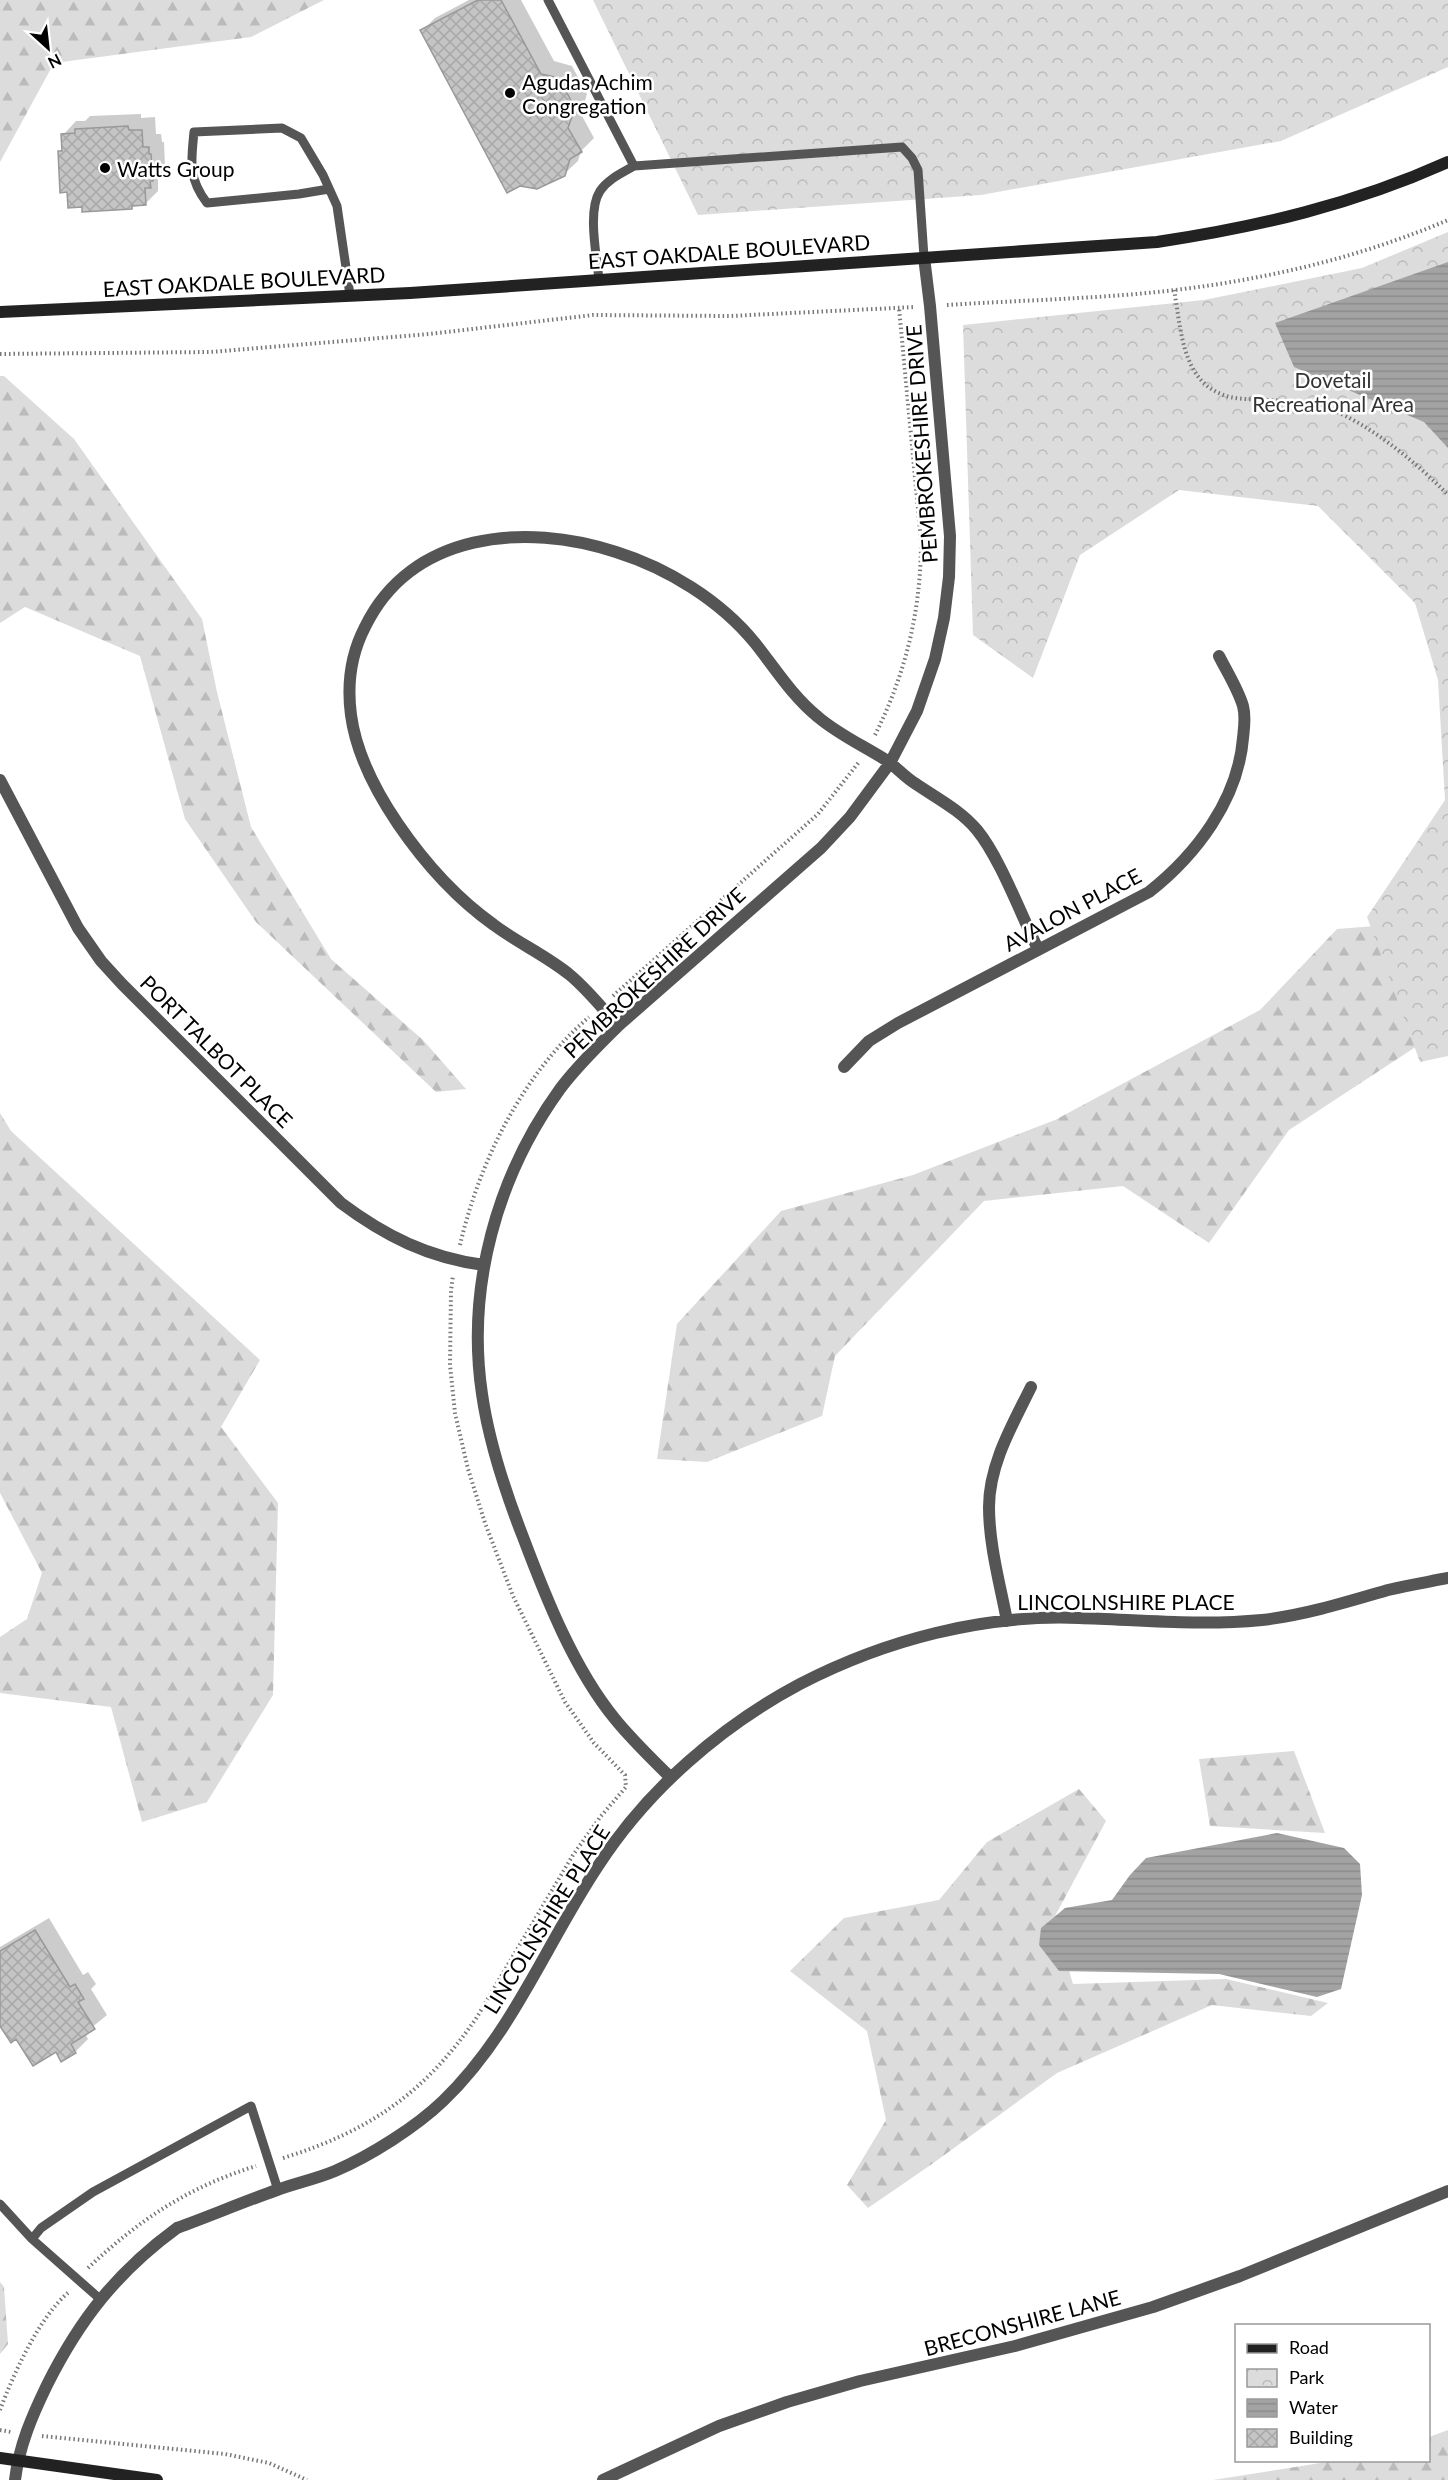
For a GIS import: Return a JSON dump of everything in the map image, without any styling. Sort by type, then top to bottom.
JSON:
[{"type":"main road","name":"EAST OAKDALE BOULEVARD","points":[[0,312],[410,293],[924,257],[1087,249],[1157,242],[1228,231],[1297,216],[1365,195],[1448,162]]},
{"type":"main road","points":[[0,2458],[158,2480]]},
{"type":"street","name":"PEMBROKESHIRE DRIVE","points":[[671,1778],[614,1718],[596,1692],[568,1642],[538,1577],[513,1510],[492,1442],[482,1393],[478,1350],[479,1307],[484,1265],[502,1198],[518,1159],[538,1122],[561,1088],[618,1026],[821,848],[850,817],[890,763],[917,711],[935,659],[944,618],[949,577],[950,536],[924,257]]},
{"type":"street","points":[[618,1026],[568,974],[493,925],[461,898],[426,862],[397,822],[373,780],[358,743],[351,717],[349,690],[352,663],[359,638],[371,614],[390,588],[413,568],[431,557],[468,543],[504,537],[548,538],[585,544],[616,552],[657,568],[690,586],[720,609],[752,639],[798,700],[821,720],[890,763],[915,784],[957,810],[979,832],[993,855],[1038,949]]},
{"type":"street","name":"AVALON PLACE","points":[[844,1067],[869,1041],[898,1023],[1149,892],[1163,882],[1199,844],[1219,815],[1233,782],[1242,748],[1245,716],[1240,697],[1219,656]]},
{"type":"street","name":"PORT TALBOT PLACE","points":[[0,780],[78,928],[101,961],[122,984],[341,1203],[369,1224],[400,1241],[432,1254],[484,1265]]},
{"type":"street","points":[[1007,1621],[990,1531],[988,1505],[993,1474],[1004,1441],[1031,1387]]},
{"type":"street","name":"LINCOLNSHIRE PLACE","points":[[15,2480],[17,2460],[25,2433],[65,2350],[100,2299],[118,2278],[177,2228],[334,2171],[383,2146],[442,2103],[484,2054],[526,1990],[598,1865],[632,1820],[671,1778],[701,1751],[748,1715],[799,1684],[831,1669],[890,1646],[948,1630],[1007,1621],[1076,1617],[1199,1624],[1266,1619],[1324,1608],[1394,1589],[1448,1578]]},
{"type":"street","name":"BRECONSHIRE LANE","points":[[603,2480],[719,2426],[787,2402],[860,2381],[1015,2346],[1153,2307],[1240,2276],[1448,2191]]},
{"type":"lane","points":[[548,0],[634,166]]},
{"type":"lane","points":[[329,189],[207,203],[196,189],[191,166],[194,132],[282,128],[301,138],[329,189],[337,206],[350,295]]},
{"type":"lane","points":[[599,280],[593,211],[600,192],[615,177],[634,166],[902,147],[912,158],[918,170],[924,257]]},
{"type":"lane","points":[[33,2239],[41,2228],[93,2192],[251,2106],[278,2190]]},
{"type":"lane","points":[[0,2204],[33,2239],[100,2299]]},
{"type":"path","points":[[0,354],[30,356],[210,352],[429,334],[593,315],[730,316],[1105,297],[1174,290],[1299,270],[1413,235],[1448,220]]},
{"type":"path","points":[[1174,290],[1185,352],[1196,373],[1220,394],[1239,399],[1305,402],[1329,408],[1355,420],[1376,434],[1448,495]]},
{"type":"path","points":[[0,2410],[18,2369],[46,2320],[64,2296],[80,2283],[82,2274],[131,2229],[201,2186],[331,2142],[359,2128],[385,2112],[435,2070],[477,2017],[573,1855],[601,1816],[626,1787],[625,1775],[594,1743],[565,1702],[538,1651],[513,1596],[475,1491],[454,1413],[450,1365],[451,1292],[456,1260],[467,1214],[478,1182],[514,1107],[568,1038],[818,814],[868,749],[900,680],[916,615],[921,578],[921,541],[899,308]]},
{"type":"path","points":[[0,2430],[78,2441],[225,2454],[269,2463],[307,2480]]},
{"type":"green space","points":[[0,0],[324,0],[251,37],[54,63],[0,162]]},
{"type":"green space","points":[[593,0],[1448,0],[1448,67],[1281,141],[981,195],[698,215]]},
{"type":"green space","name":"Dovetail Recreational Area","points":[[1448,232],[1448,1056],[1420,1062],[1367,917],[1445,800],[1438,680],[1415,603],[1318,506],[1179,490],[1080,555],[1033,678],[973,635],[963,325],[1204,300],[1362,268]]},
{"type":"green space","points":[[0,376],[4,376],[74,439],[202,619],[217,692],[251,827],[331,959],[423,1040],[466,1089],[436,1092],[256,922],[185,819],[140,656],[25,607],[0,623]]},
{"type":"green space","points":[[1413,923],[1446,1027],[1289,1130],[1209,1243],[1123,1186],[984,1201],[835,1356],[822,1416],[707,1462],[657,1459],[677,1324],[781,1211],[913,1175],[1055,1120],[1260,1010],[1337,929]]},
{"type":"green space","points":[[0,1113],[11,1131],[260,1360],[221,1427],[278,1503],[273,1695],[207,1802],[142,1822],[111,1707],[0,1693],[0,1637],[27,1619],[42,1573],[0,1493]]},
{"type":"green space","points":[[1294,1751],[1325,1833],[1210,1826],[1199,1759]]},
{"type":"green space","points":[[1079,1789],[1106,1821],[1054,1918],[1073,1984],[1226,1979],[1328,2003],[1311,2016],[1212,2005],[1057,2073],[868,2208],[847,2185],[886,2120],[867,2031],[790,1971],[844,1918],[939,1900],[987,1842]]},
{"type":"green space","points":[[0,2282],[4,2287],[8,2344],[0,2354]]},
{"type":"green space","points":[[1448,2430],[1448,2480],[1213,2480],[1327,2462],[1430,2462],[1430,2437]]},
{"type":"water","points":[[1448,262],[1448,448],[1424,422],[1294,367],[1275,323]]},
{"type":"water","points":[[1277,1833],[1344,1848],[1360,1864],[1362,1895],[1341,1989],[1317,1997],[1219,1974],[1059,1971],[1039,1945],[1041,1928],[1065,1908],[1112,1900],[1146,1858]]},
{"type":"building","name":"Agudas Achim Congregation","points":[[478,0],[501,0],[541,74],[559,78],[575,108],[568,128],[582,152],[570,159],[565,176],[537,189],[520,186],[507,193],[420,30]]},
{"type":"building","name":"Watts Group","points":[[128,126],[129,130],[142,130],[143,147],[149,147],[149,154],[151,154],[153,181],[150,181],[151,188],[145,188],[146,205],[132,206],[132,209],[82,212],[82,207],[68,208],[67,192],[60,193],[58,151],[62,151],[61,134],[75,133],[75,129]]},
{"type":"building","points":[[35,1930],[70,1987],[75,1984],[84,1999],[78,2002],[95,2029],[71,2044],[76,2053],[61,2062],[56,2052],[33,2066],[16,2039],[11,2043],[0,2026],[0,1951]]},
{"type":"place","name":"Agudas Achim Congregation","points":[[510,93]]},
{"type":"place","name":"Watts Group","points":[[105,168]]}]
